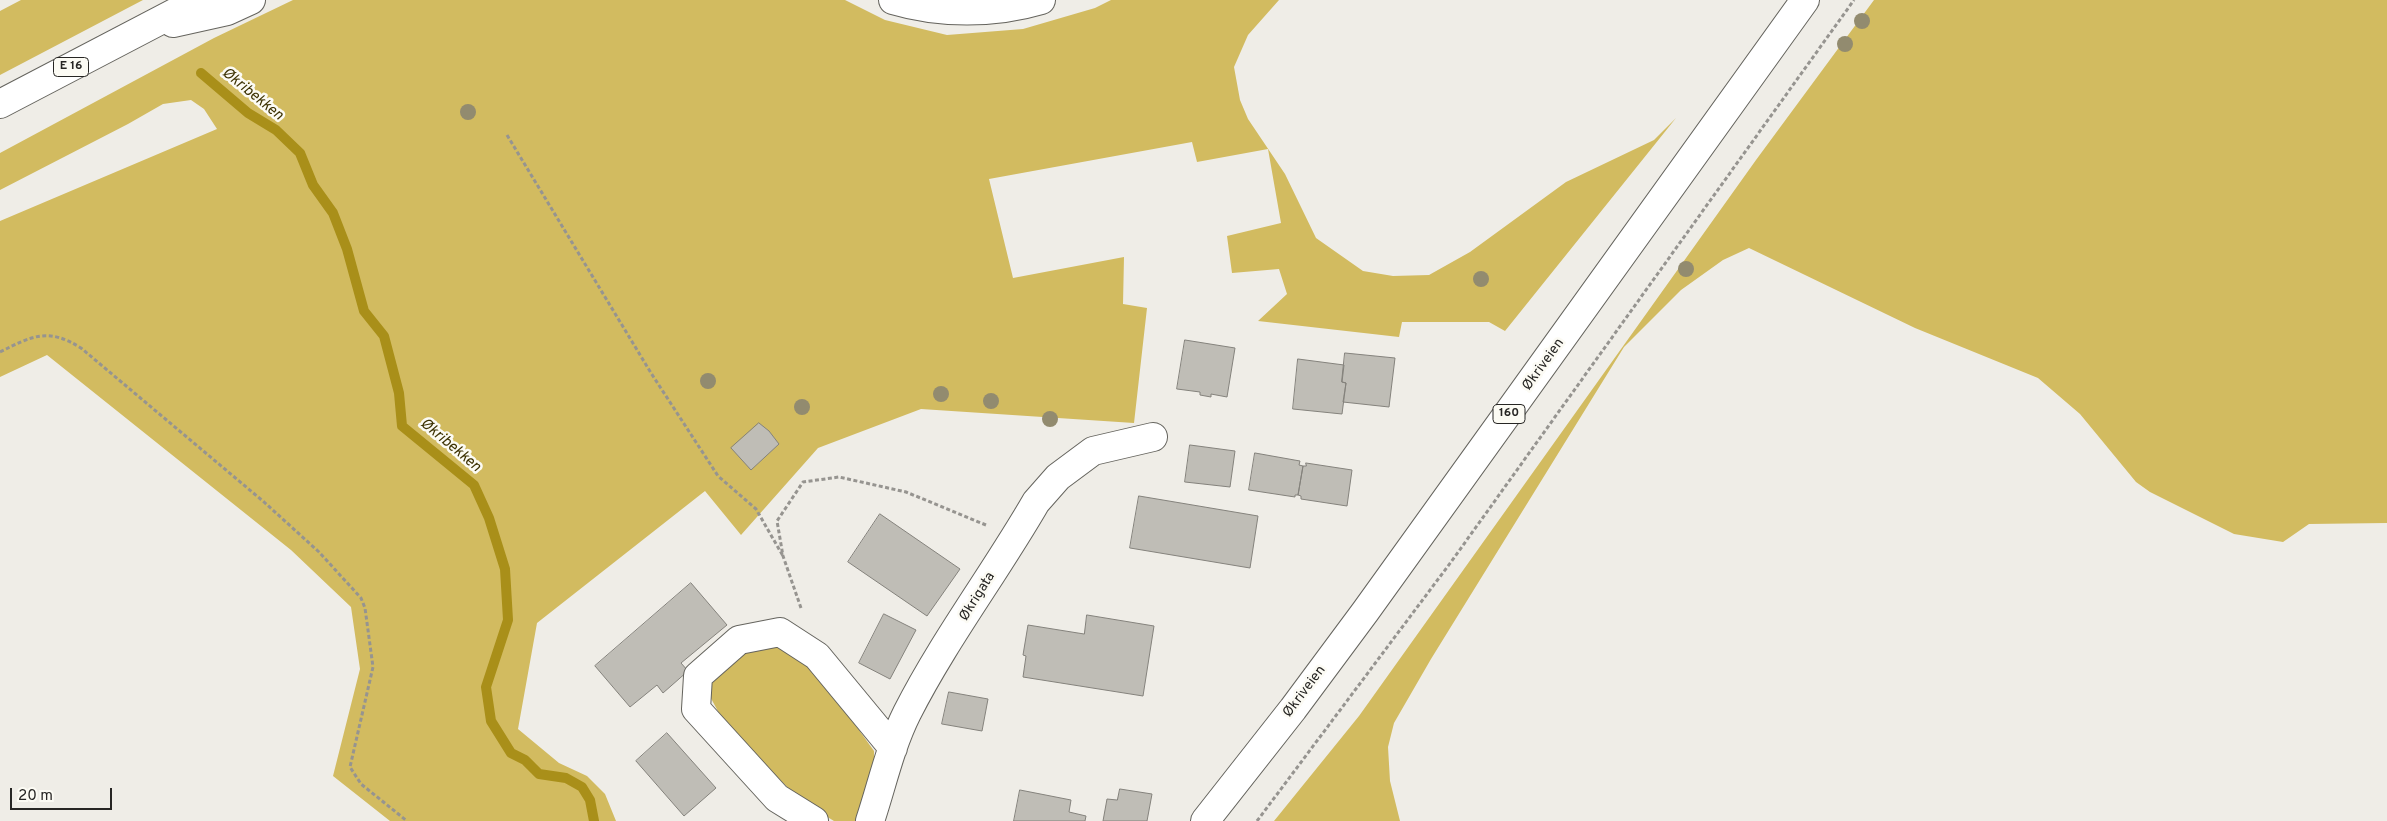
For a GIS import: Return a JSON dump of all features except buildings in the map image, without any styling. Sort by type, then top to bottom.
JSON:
[{"type":"main road","name":"E 16","points":[[0,104],[199,0]]},
{"type":"main road","name":"E 16","points":[[142,30],[227,11],[251,0]]},
{"type":"main road","points":[[893,0],[912,5],[951,10],[996,8],[1023,5],[1041,0]]},
{"type":"main road","name":"Økriveien","points":[[1205,821],[1293,709],[1370,604],[1805,0]]},
{"type":"main road","name":"Økrigata","points":[[870,821],[906,714],[926,678],[1016,538],[1036,502],[1058,477],[1092,451],[1153,437]]},
{"type":"main road","points":[[814,821],[777,798],[696,709],[698,676],[738,640],[780,632],[817,656],[893,748]]},
{"type":"path","points":[[1257,821],[1451,562],[1854,0]]},
{"type":"path","points":[[507,136],[651,373],[718,476],[756,509],[783,556],[777,521],[803,482],[839,477],[906,492],[1016,538]]},
{"type":"path","points":[[0,352],[35,336],[59,336],[81,348],[264,502],[354,587],[365,608],[373,666],[350,767],[361,784],[407,821]]},
{"type":"shaded area","points":[[21,0],[143,0],[0,75],[0,11]]},
{"type":"shaded area","points":[[293,0],[845,0],[885,20],[947,35],[1023,29],[1095,8],[1111,0],[1279,0],[1248,35],[1234,67],[1240,100],[1248,119],[1285,174],[1316,238],[1363,271],[1393,276],[1429,275],[1470,252],[1566,182],[1654,140],[1676,118],[1505,331],[1489,322],[1402,322],[1399,337],[1258,321],[1287,294],[1279,269],[1232,273],[1227,236],[1281,223],[1268,149],[1197,162],[1192,142],[989,179],[1013,278],[1124,257],[1123,304],[1147,308],[1134,423],[921,409],[818,448],[741,535],[705,491],[537,623],[518,729],[559,763],[587,776],[605,794],[616,821],[390,821],[333,776],[360,669],[351,607],[291,550],[47,355],[0,377],[0,221],[217,129],[204,109],[191,100],[163,104],[0,190],[0,153],[214,38]]},
{"type":"shaded area","points":[[1874,0],[2387,0],[2387,523],[2309,524],[2283,542],[2234,534],[2150,492],[2136,482],[2080,414],[2038,378],[1915,328],[1749,248],[1723,260],[1681,290],[1624,347],[1431,659],[1394,723],[1388,747],[1390,781],[1400,821],[1274,821],[1359,716],[1756,160]]},
{"type":"shaded area","points":[[775,641],[809,660],[874,751],[874,782],[862,821],[834,821],[803,802],[728,730],[706,689],[719,668],[733,655],[751,646]]},
{"type":"waterway","name":"Økribekken","points":[[201,73],[248,113],[276,130],[300,153],[313,185],[333,213],[347,249],[364,311],[384,336],[399,393],[402,426],[474,485],[489,518],[505,569],[508,620],[486,687],[491,721],[511,753],[525,760],[539,774],[566,778],[582,787],[590,800],[594,821]]}]
